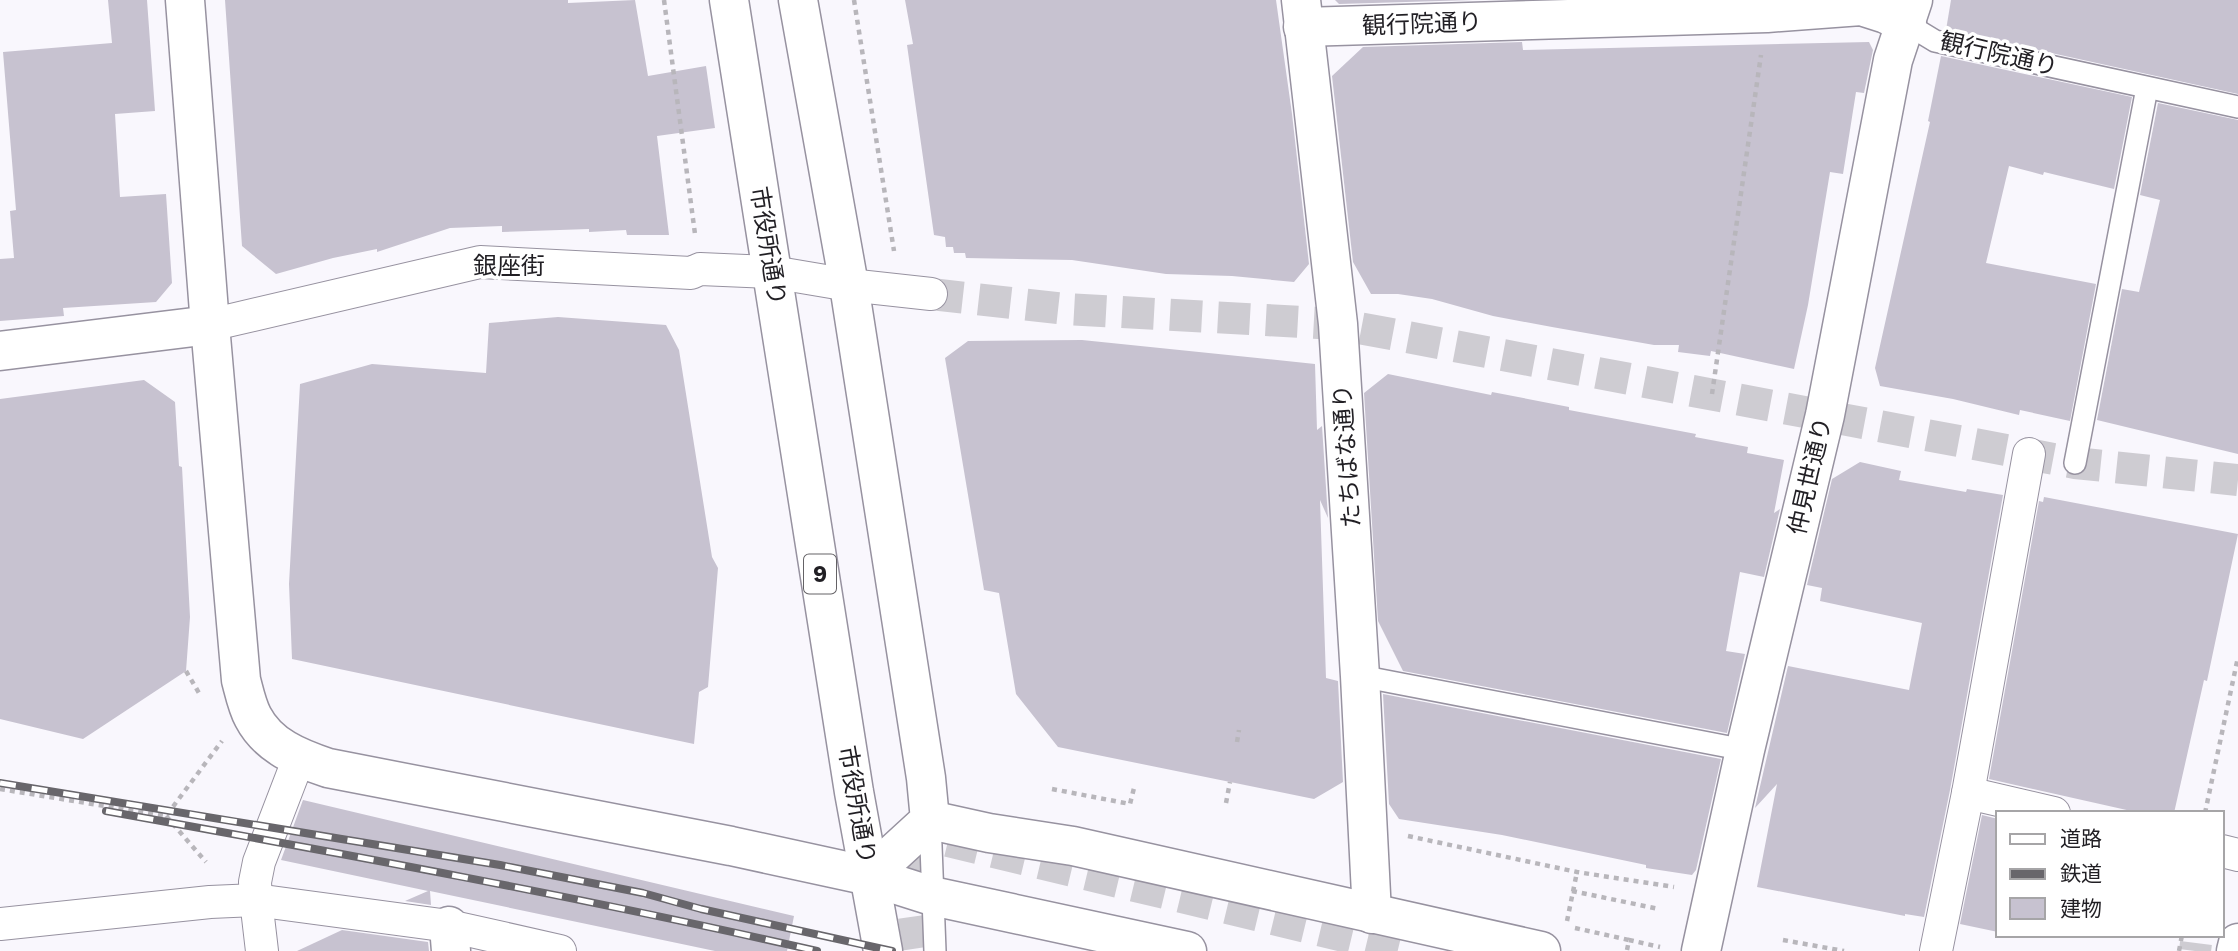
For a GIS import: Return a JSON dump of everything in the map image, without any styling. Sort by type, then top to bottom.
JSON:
[{"type":"street","points":[[185,0],[241,680],[252,716],[272,741],[299,758],[328,768],[731,846],[869,876],[932,895],[1187,951]]},
{"type":"street","name":"市役所通り","points":[[729,0],[869,876]]},
{"type":"street","points":[[798,0],[849,285],[926,778],[929,820],[989,833],[1073,846],[1541,951]]},
{"type":"street","name":"観行院通り","points":[[1302,14],[1767,13],[1861,6],[1886,14],[1910,12]]},
{"type":"street","name":"仲見世通り","points":[[1701,951],[1745,750],[1825,415],[1894,60],[1910,12]]},
{"type":"street","name":"たちばな通り","points":[[1302,14],[1338,324],[1360,676],[1374,720],[1372,914]]},
{"type":"street","name":"銀座街","points":[[210,325],[480,262],[691,273],[700,269],[772,272],[849,285],[931,294]]},
{"type":"street","points":[[0,351],[210,325]]},
{"type":"street","points":[[1936,951],[1968,793],[2029,454]]},
{"type":"street","points":[[262,951],[256,900],[258,862],[299,758]]},
{"type":"street","points":[[1968,793],[2045,811]]},
{"type":"street","name":"市役所通り","points":[[869,876],[929,820]]},
{"type":"street","name":"9","points":[[869,876],[883,951]]},
{"type":"street","points":[[0,924],[210,902],[256,900],[450,939],[560,951]]},
{"type":"street","points":[[2236,951],[2238,943]]},
{"type":"lane","name":"観行院通り","points":[[1910,12],[1935,41],[2238,107]]},
{"type":"lane","points":[[2075,463],[2147,88]]},
{"type":"lane","points":[[1360,676],[1745,750]]},
{"type":"lane","points":[[929,820],[935,951]]},
{"type":"path","points":[[664,0],[700,269]]},
{"type":"path","points":[[855,0],[900,290]]},
{"type":"path","points":[[1712,394],[1767,13]]},
{"type":"path","points":[[2205,811],[2238,657]]},
{"type":"path","points":[[1237,742],[1239,730]]},
{"type":"path","points":[[166,816],[226,736]]},
{"type":"path","points":[[1226,803],[1230,782]]},
{"type":"path","points":[[1052,789],[1130,804],[1134,788]]},
{"type":"path","points":[[0,789],[166,816],[206,862]]},
{"type":"path","points":[[1397,834],[1577,872],[1685,889]]},
{"type":"path","points":[[1577,872],[1566,926],[1629,940]]},
{"type":"path","points":[[1572,891],[1658,909]]},
{"type":"path","points":[[1783,940],[1844,951]]},
{"type":"building","points":[[108,0],[147,0],[155,111],[115,114],[120,197],[166,194],[172,283],[156,302],[63,308],[64,316],[0,321],[0,259],[14,258],[10,211],[16,210],[3,52],[112,43]]},
{"type":"building","points":[[225,0],[568,0],[568,3],[635,0],[648,76],[706,66],[715,128],[657,136],[669,235],[627,235],[626,230],[589,232],[589,229],[502,232],[502,226],[450,228],[377,252],[377,249],[333,258],[276,274],[242,246]]},
{"type":"building","points":[[905,0],[1276,0],[1309,264],[1294,282],[1232,276],[1166,274],[1072,260],[966,258],[965,253],[954,253],[953,247],[946,247],[945,237],[934,235],[907,45],[913,44]]},
{"type":"building","points":[[1335,0],[1473,0],[1339,4]]},
{"type":"building","points":[[1951,0],[2238,0],[2238,94],[1946,30]]},
{"type":"building","points":[[1522,42],[1523,50],[1869,42],[1873,50],[1864,93],[1856,92],[1843,174],[1830,172],[1808,305],[1794,369],[1711,351],[1710,356],[1678,352],[1679,345],[1654,345],[1552,327],[1493,316],[1432,299],[1398,294],[1371,294],[1353,262],[1332,76],[1363,47]]},
{"type":"building","points":[[1941,56],[2132,97],[2114,189],[2009,166],[1986,263],[2096,284],[2070,421],[2020,410],[2019,415],[1953,399],[1880,386],[1875,368],[1930,122],[1928,121]]},
{"type":"building","points":[[2158,103],[2238,120],[2238,454],[2097,420],[2122,289],[2139,292],[2160,200],[2140,195]]},
{"type":"building","points":[[558,317],[666,325],[679,350],[712,557],[718,568],[708,687],[699,692],[694,744],[292,659],[289,584],[300,384],[372,364],[486,373],[489,323]]},
{"type":"building","points":[[1082,340],[1315,364],[1317,430],[1322,426],[1328,518],[1320,500],[1326,678],[1338,681],[1343,782],[1314,799],[1058,747],[1016,694],[999,593],[984,590],[945,358],[968,341]]},
{"type":"building","points":[[1388,374],[1491,395],[1492,392],[1569,407],[1569,410],[1696,434],[1695,437],[1748,447],[1747,453],[1784,460],[1774,513],[1780,509],[1764,577],[1740,572],[1726,651],[1745,654],[1727,733],[1403,671],[1378,621],[1364,393]]},
{"type":"building","points":[[144,380],[175,402],[179,466],[182,467],[190,617],[186,671],[83,739],[0,719],[0,399]]},
{"type":"building","points":[[1860,462],[1901,471],[1899,480],[1966,492],[1967,489],[2003,495],[1950,790],[1924,917],[1905,916],[1757,887],[1777,784],[1755,808],[1788,666],[1909,690],[1922,623],[1820,601],[1822,588],[1807,585],[1832,479]]},
{"type":"building","points":[[2044,497],[2238,534],[2207,681],[2204,680],[2174,811],[2131,811],[1989,779],[2039,501],[2043,502]]},
{"type":"building","points":[[1383,694],[1721,759],[1696,870],[1692,875],[1646,868],[1646,865],[1502,835],[1399,819],[1389,804]]},
{"type":"building","points":[[303,800],[794,916],[787,951],[715,951],[430,891],[431,905],[405,901],[428,891],[281,860]]},
{"type":"building","points":[[1982,815],[1996,818],[1996,932],[1960,924]]},
{"type":"building","points":[[342,930],[428,942],[429,951],[297,951]]},
{"type":"tunnel","points":[[931,294],[1066,309],[1338,324],[2075,463],[2238,480]]},
{"type":"tunnel","points":[[907,868],[948,841],[1406,951]]},
{"type":"tunnel","points":[[907,869],[919,951]]},
{"type":"tunnel","points":[[2195,951],[2196,943]]},
{"type":"railway","points":[[0,783],[500,865],[643,893],[701,909],[892,951]]},
{"type":"railway","points":[[106,811],[551,894],[817,951]]}]
